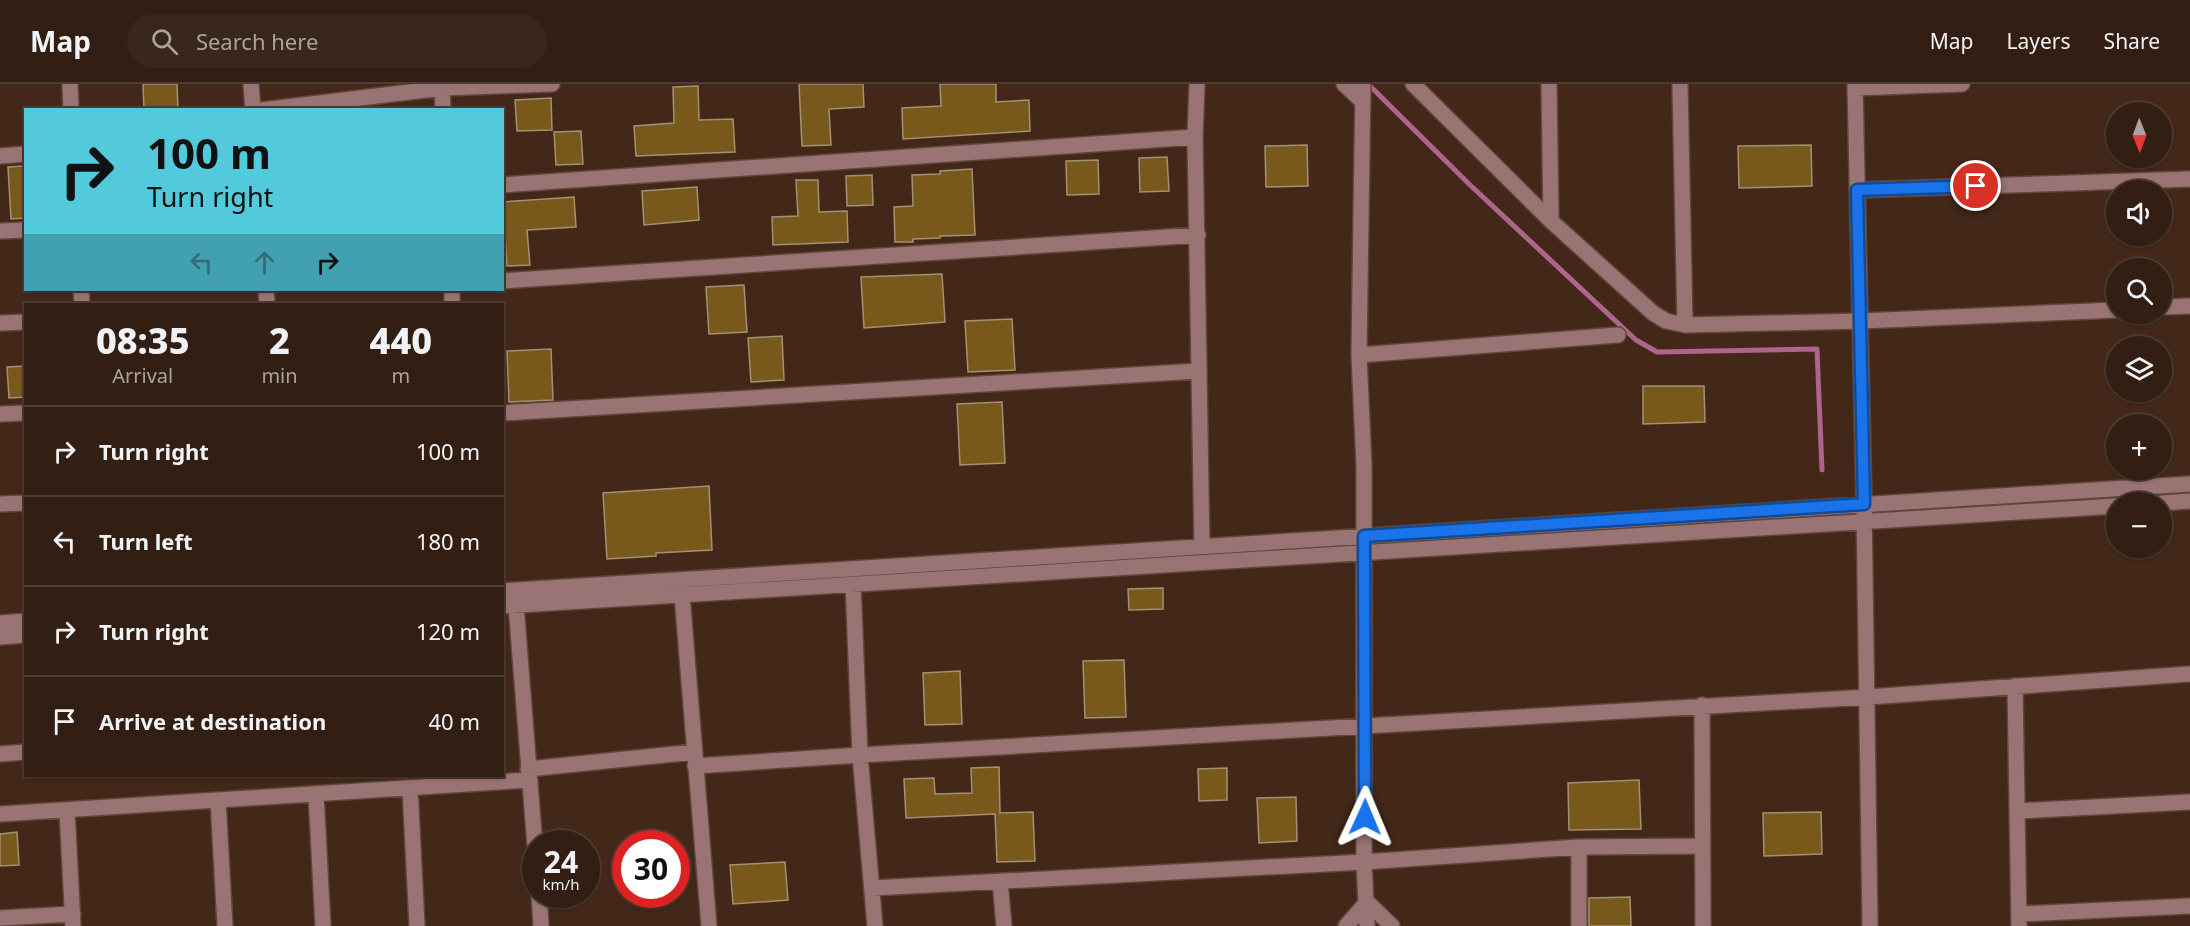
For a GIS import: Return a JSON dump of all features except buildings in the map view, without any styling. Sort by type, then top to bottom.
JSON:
[{"type":"street","points":[[70,84],[71,108]]},
{"type":"street","points":[[251,84],[253,108]]},
{"type":"street","points":[[277,108],[442,86],[552,84]]},
{"type":"street","points":[[1197,84],[1195,137],[1202,546]]},
{"type":"street","points":[[1344,84],[1362,102]]},
{"type":"street","points":[[1362,84],[1359,355],[1364,466],[1367,926]]},
{"type":"street","points":[[1413,84],[1551,221],[1660,318],[1685,326],[1861,321],[2106,309]]},
{"type":"street","points":[[1548,84],[1551,221]]},
{"type":"street","points":[[1680,84],[1685,326]]},
{"type":"street","points":[[1870,926],[1865,522],[1855,86],[1962,84]]},
{"type":"street","points":[[442,86],[443,108]]},
{"type":"street","points":[[504,185],[1195,137]]},
{"type":"street","points":[[0,156],[24,154]]},
{"type":"street","points":[[1857,190],[2190,179]]},
{"type":"street","points":[[0,231],[24,230]]},
{"type":"street","points":[[504,281],[1198,235]]},
{"type":"street","points":[[2172,307],[2190,306]]},
{"type":"street","points":[[0,323],[24,322]]},
{"type":"street","points":[[1359,355],[1618,335]]},
{"type":"street","points":[[504,413],[1198,371]]},
{"type":"street","points":[[0,414],[24,412]]},
{"type":"street","points":[[504,591],[2190,484]]},
{"type":"street","points":[[2172,502],[2190,501]]},
{"type":"street","points":[[0,504],[24,502]]},
{"type":"street","points":[[533,830],[509,605],[2106,507]]},
{"type":"street","points":[[853,584],[860,754],[875,926]]},
{"type":"street","points":[[682,595],[709,926]]},
{"type":"street","points":[[0,623],[24,621]]},
{"type":"street","points":[[0,637],[24,636]]},
{"type":"street","points":[[504,777],[694,759],[860,754],[1868,697],[2190,674]]},
{"type":"street","points":[[2014,686],[2019,920],[2190,906]]},
{"type":"street","points":[[1702,705],[1702,926]]},
{"type":"street","points":[[0,754],[24,752]]},
{"type":"street","points":[[0,814],[410,788],[503,777]]},
{"type":"street","points":[[410,788],[417,926]]},
{"type":"street","points":[[316,794],[323,926]]},
{"type":"street","points":[[218,800],[225,926]]},
{"type":"street","points":[[2017,811],[2190,802]]},
{"type":"street","points":[[0,918],[73,920],[67,810]]},
{"type":"street","points":[[872,888],[1365,862],[1579,847],[1701,846]]},
{"type":"street","points":[[1579,847],[1579,926]]},
{"type":"street","points":[[1000,881],[1004,926]]},
{"type":"street","points":[[1346,926],[1367,902]]},
{"type":"street","points":[[1367,902],[1392,926]]},
{"type":"street","points":[[540,908],[542,926]]},
{"type":"waterway","points":[[1368,84],[1469,184],[1636,340],[1657,352],[1817,349],[1822,470]]},
{"type":"route","points":[[1365,817],[1364,536],[1864,504],[1857,190],[1976,186]]}]
